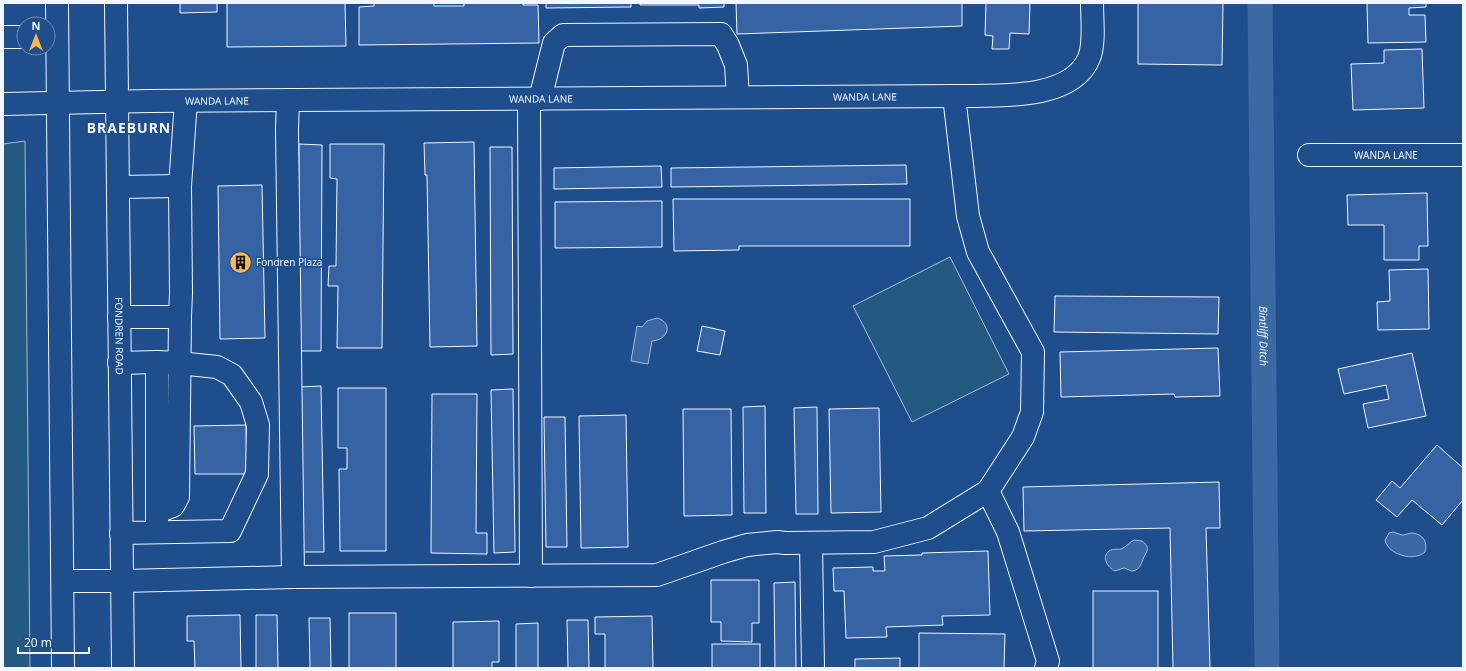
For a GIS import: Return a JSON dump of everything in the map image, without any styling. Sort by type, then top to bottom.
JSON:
[{"type":"main road","points":[[57,3],[63,668]]},
{"type":"main road","name":"FONDREN ROAD","points":[[116,3],[123,668]]},
{"type":"main road","name":"WANDA LANE","points":[[3,104],[117,101],[954,96],[1014,94],[1043,91],[1058,86],[1075,78],[1084,68],[1090,57],[1092,43],[1092,3]]},
{"type":"main road","points":[[532,576],[535,99],[554,43],[563,35],[721,34],[728,45],[736,65],[738,97]]},
{"type":"main road","points":[[62,581],[293,577],[657,575],[723,552],[747,546],[777,542],[874,542],[928,528],[988,491],[1023,437],[1032,412],[1033,352],[978,252],[968,216],[954,96]]},
{"type":"main road","points":[[288,100],[287,130],[293,577]]},
{"type":"main road","points":[[157,522],[173,506],[178,497],[179,363],[182,293],[180,186],[186,101]]},
{"type":"main road","name":"WANDA LANE","points":[[1309,155],[1463,155]]},
{"type":"main road","points":[[118,187],[180,186]]},
{"type":"main road","points":[[119,317],[180,317]]},
{"type":"main road","points":[[157,362],[157,522]]},
{"type":"main road","points":[[119,363],[157,362],[217,367],[232,375],[236,380],[251,402],[258,425],[257,474],[230,531],[157,522],[122,532]]},
{"type":"main road","points":[[988,491],[1008,532],[1048,661],[1046,668]]},
{"type":"main road","points":[[810,543],[813,668]]},
{"type":"shaded area","points":[[25,141],[30,668],[3,668],[3,144]]},
{"type":"shaded area","points":[[950,257],[1009,374],[912,422],[853,306]]},
{"type":"shaded area","points":[[657,318],[666,324],[667,331],[662,338],[652,341],[648,364],[631,361],[637,326],[642,327],[647,321]]},
{"type":"shaded area","points":[[1393,532],[1402,535],[1412,533],[1419,535],[1424,539],[1426,545],[1425,552],[1420,555],[1408,557],[1391,550],[1385,540],[1389,533]]},
{"type":"shaded area","points":[[1134,540],[1142,541],[1148,548],[1139,567],[1133,571],[1124,568],[1115,571],[1112,570],[1106,562],[1107,553],[1112,550],[1123,548]]},
{"type":"building","points":[[180,3],[217,3],[217,12],[180,13]]},
{"type":"building","points":[[227,3],[345,3],[346,46],[227,47]]},
{"type":"building","points":[[374,3],[434,3],[434,6],[464,6],[464,3],[523,3],[523,5],[538,5],[539,43],[359,45],[359,7],[374,6]]},
{"type":"building","points":[[546,3],[631,3],[631,7],[546,8]]},
{"type":"building","points":[[640,3],[724,3],[724,7],[699,8],[699,5],[640,5]]},
{"type":"building","points":[[736,3],[962,3],[962,26],[737,34]]},
{"type":"building","points":[[986,3],[1030,3],[1029,34],[1010,33],[1009,49],[992,49],[993,36],[985,35]]},
{"type":"building","points":[[1138,3],[1223,3],[1222,65],[1138,64]]},
{"type":"building","points":[[1367,3],[1426,3],[1426,7],[1409,8],[1409,15],[1425,15],[1426,42],[1368,43]]},
{"type":"building","points":[[1422,49],[1424,108],[1353,110],[1351,64],[1384,63],[1384,50]]},
{"type":"building","points":[[474,142],[477,346],[430,347],[427,175],[425,175],[424,143]]},
{"type":"building","points":[[299,144],[322,145],[321,351],[298,351]]},
{"type":"building","points":[[330,144],[384,144],[382,348],[337,348],[338,286],[328,286],[329,266],[336,266],[337,179],[330,178]]},
{"type":"building","points":[[490,147],[512,147],[513,354],[491,355]]},
{"type":"building","points":[[906,165],[907,184],[671,187],[671,168]]},
{"type":"building","points":[[661,166],[662,187],[554,189],[554,168]]},
{"type":"building","name":"Fondren Plaza","points":[[262,185],[265,338],[220,339],[218,186]]},
{"type":"building","points":[[1427,193],[1428,246],[1419,246],[1419,260],[1384,260],[1384,225],[1348,225],[1347,195]]},
{"type":"building","points":[[673,199],[910,199],[910,246],[739,246],[739,250],[674,251]]},
{"type":"building","points":[[662,201],[662,247],[555,248],[555,202]]},
{"type":"building","points":[[1428,269],[1429,329],[1378,330],[1377,302],[1390,301],[1389,270]]},
{"type":"building","points":[[1055,296],[1219,297],[1218,334],[1054,332]]},
{"type":"building","points":[[702,326],[725,331],[720,355],[697,351]]},
{"type":"building","points":[[1218,348],[1220,396],[1175,397],[1174,394],[1061,397],[1060,352]]},
{"type":"building","points":[[1412,353],[1426,416],[1368,428],[1363,404],[1389,399],[1386,385],[1344,394],[1338,369]]},
{"type":"building","points":[[321,386],[324,552],[302,552],[299,387]]},
{"type":"building","points":[[338,388],[386,388],[386,551],[340,551],[339,469],[347,469],[347,448],[338,448]]},
{"type":"building","points":[[513,389],[515,552],[494,553],[491,390]]},
{"type":"building","points":[[432,394],[477,394],[476,533],[487,533],[487,554],[431,553]]},
{"type":"building","points":[[765,406],[766,513],[744,513],[743,407]]},
{"type":"building","points":[[817,407],[818,514],[796,514],[794,408]]},
{"type":"building","points":[[879,408],[881,512],[831,513],[829,409]]},
{"type":"building","points":[[683,409],[731,409],[732,515],[684,516]]},
{"type":"building","points":[[626,415],[628,547],[581,548],[579,416]]},
{"type":"building","points":[[544,417],[565,417],[567,547],[546,547]]},
{"type":"building","points":[[246,425],[247,474],[195,474],[194,426]]},
{"type":"building","points":[[1437,445],[1463,468],[1463,500],[1442,525],[1412,500],[1397,517],[1376,500],[1392,481],[1400,488]]},
{"type":"building","points":[[1219,482],[1220,528],[1206,528],[1210,668],[1173,668],[1170,528],[1024,531],[1023,487]]},
{"type":"building","points":[[988,551],[990,615],[942,616],[943,625],[886,627],[887,637],[846,638],[844,591],[834,591],[833,568],[873,567],[873,571],[885,571],[884,556]]},
{"type":"building","points":[[711,580],[759,580],[759,623],[752,623],[752,642],[721,641],[721,622],[711,622]]},
{"type":"building","points":[[795,582],[796,668],[775,668],[774,583]]},
{"type":"building","points":[[1093,591],[1158,591],[1158,668],[1093,668]]},
{"type":"building","points":[[349,613],[396,613],[396,668],[349,668]]},
{"type":"building","points":[[240,615],[241,668],[195,668],[194,641],[187,641],[187,616]]},
{"type":"building","points":[[256,615],[277,615],[278,668],[256,668]]},
{"type":"building","points":[[652,616],[653,668],[605,668],[605,634],[595,634],[595,617]]},
{"type":"building","points":[[309,618],[330,618],[331,668],[310,668]]},
{"type":"building","points":[[567,620],[588,620],[589,668],[568,668]]},
{"type":"building","points":[[499,621],[499,662],[492,662],[492,668],[453,668],[453,622]]},
{"type":"building","points":[[538,623],[538,668],[516,668],[516,624]]},
{"type":"building","points":[[919,633],[1005,634],[1004,668],[919,668]]},
{"type":"building","points":[[712,644],[760,644],[760,668],[712,668]]},
{"type":"building","points":[[900,658],[900,668],[855,668],[855,659]]},
{"type":"waterway","name":"Bintliff Ditch","points":[[1260,3],[1267,668]]},
{"type":"place","name":"Fondren Plaza","points":[[241,262]]},
{"type":"district","name":"BRAEBURN","points":[[129,128]]}]
